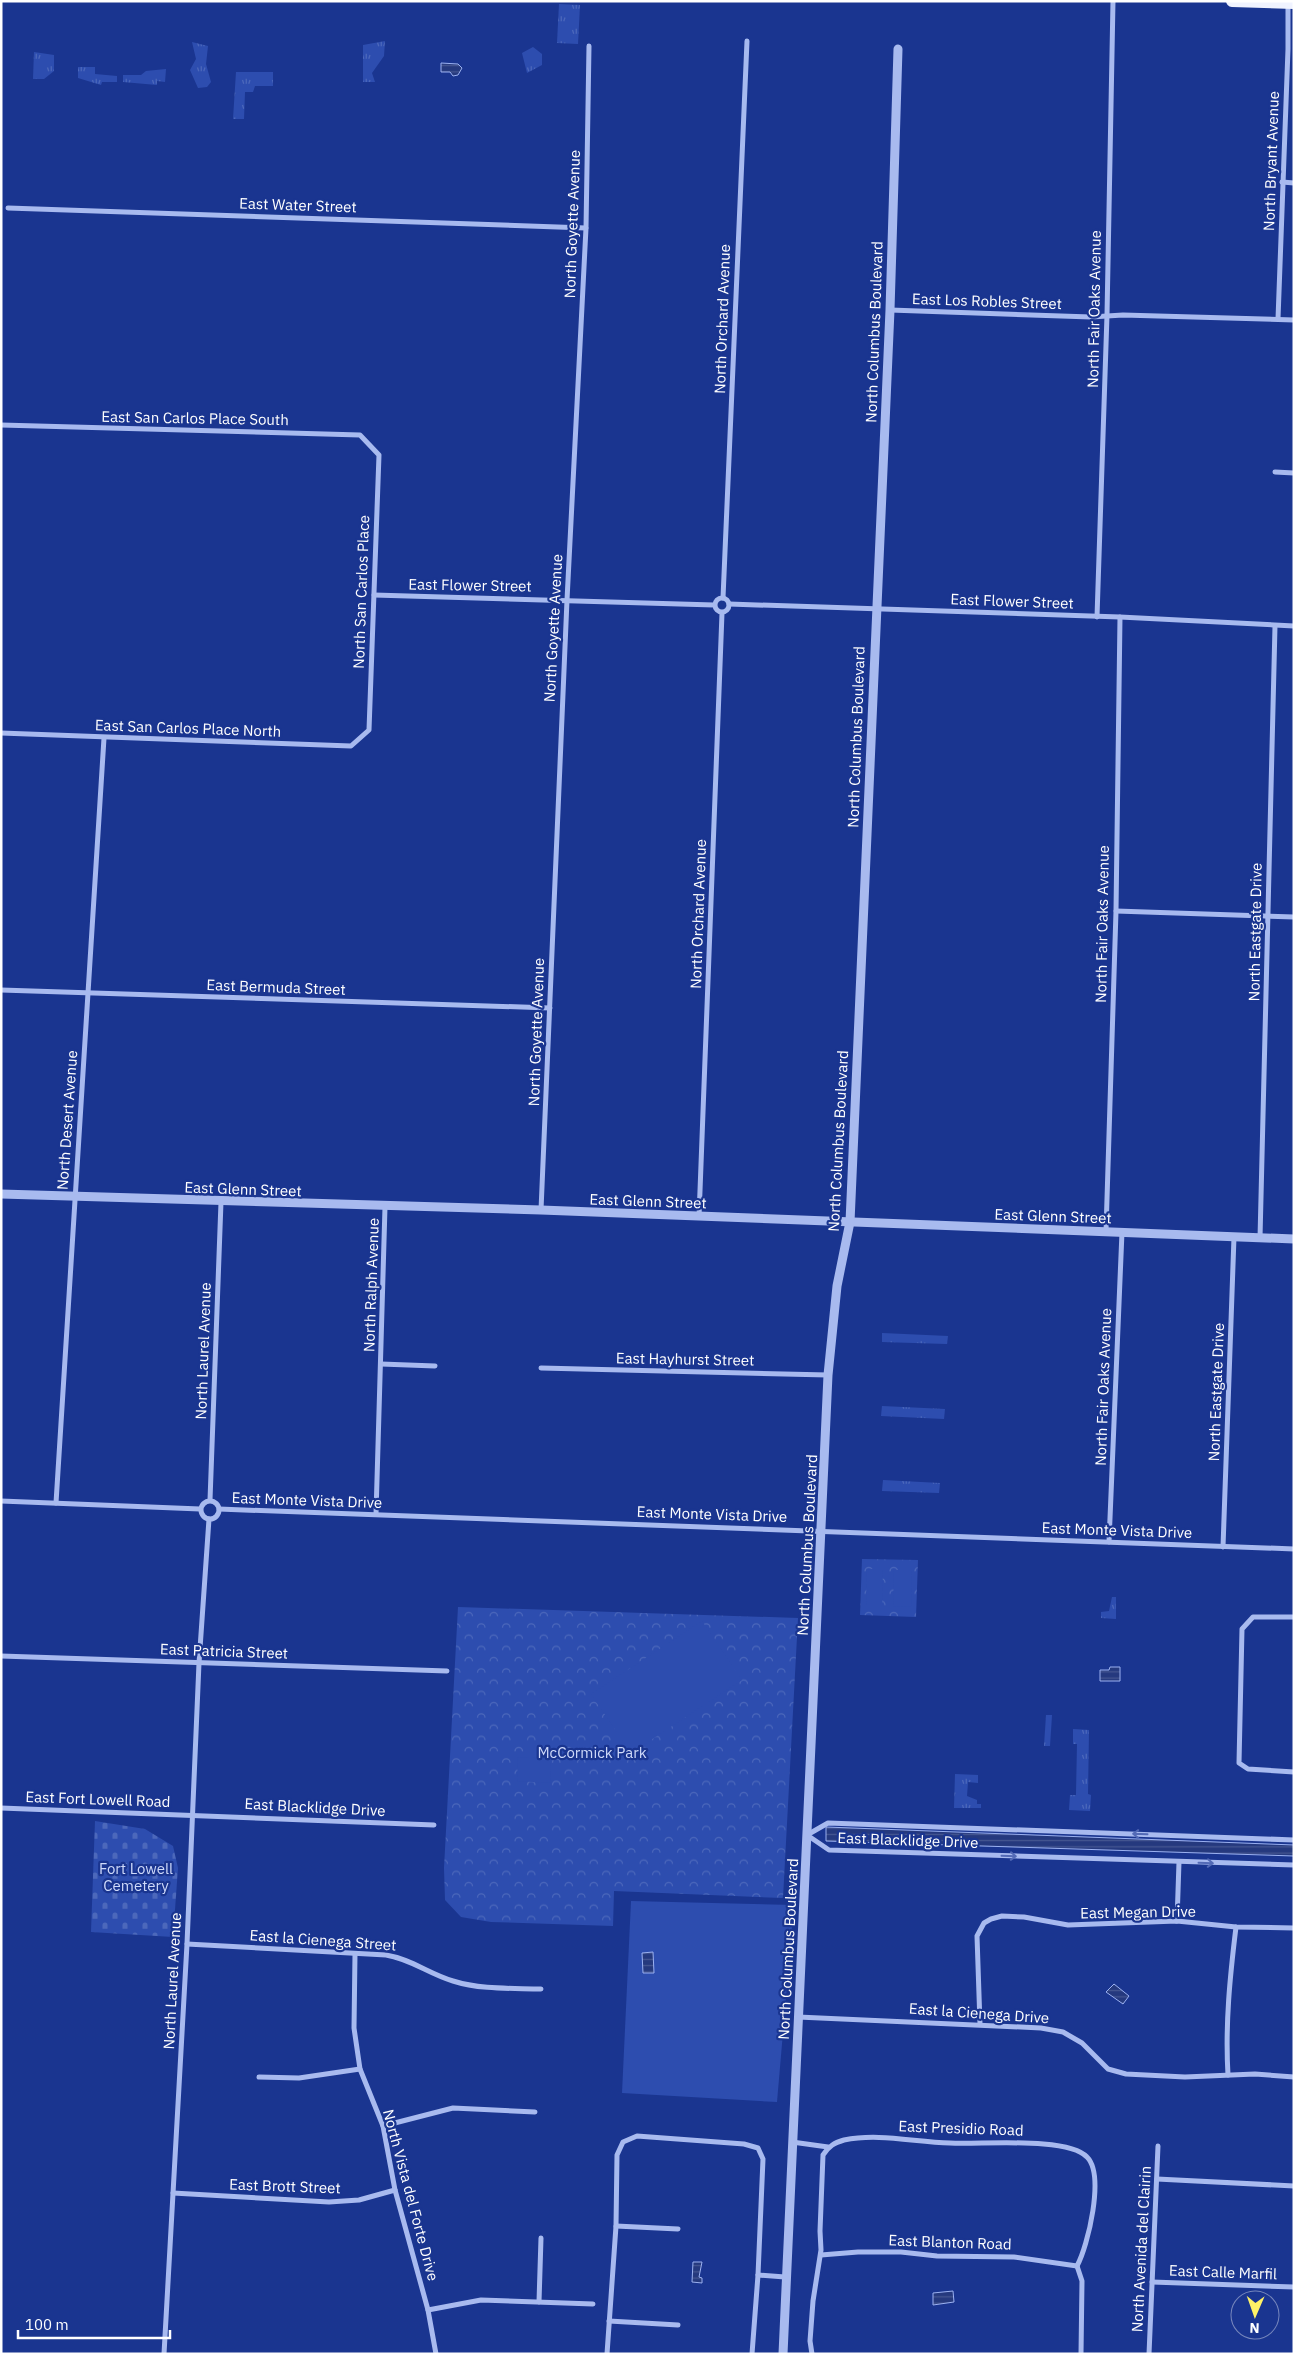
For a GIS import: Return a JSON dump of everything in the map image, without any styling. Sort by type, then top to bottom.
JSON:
[{"type":"main road","points":[[1232,1],[1291,3]]},
{"type":"street","name":"North Fair Oaks Avenue","points":[[1097,617],[1107,316],[1113,1]]},
{"type":"street","name":"North Bryant Avenue","points":[[1278,319],[1282,182],[1291,3]]},
{"type":"street","name":"North Orchard Avenue","points":[[723,598],[747,41]]},
{"type":"street","name":"North Goyette Avenue","points":[[541,1210],[567,600],[586,228],[589,46]]},
{"type":"street","name":"North Columbus Boulevard","points":[[783,2354],[785,2277],[828,1375],[838,1286],[850,1222],[875,609],[890,310],[898,49]]},
{"type":"street","points":[[1282,182],[1294,183]]},
{"type":"street","name":"East Water Street","points":[[8,208],[586,228]]},
{"type":"street","name":"East Los Robles Street","points":[[890,310],[1294,320]]},
{"type":"street","name":"East San Carlos Place South","points":[[1,426],[360,435],[379,456]]},
{"type":"street","name":"North San Carlos Place","points":[[369,730],[379,456]]},
{"type":"street","points":[[1275,472],[1294,473]]},
{"type":"street","name":"East Flower Street","points":[[374,594],[714,604]]},
{"type":"street","points":[[723,598],[729,604],[728,609],[722,613],[716,609],[714,604],[716,600],[723,598]]},
{"type":"street","name":"East Flower Street","points":[[729,604],[1120,617],[1294,626]]},
{"type":"street","name":"North Orchard Avenue","points":[[699,1216],[722,613]]},
{"type":"street","name":"North Fair Oaks Avenue","points":[[1106,1231],[1116,911],[1120,617]]},
{"type":"street","name":"North Eastgate Drive","points":[[1260,1238],[1275,626]]},
{"type":"street","name":"East San Carlos Place North","points":[[1,733],[351,746],[369,730]]},
{"type":"street","name":"North Desert Avenue","points":[[56,1503],[104,738]]},
{"type":"street","points":[[1116,911],[1294,917]]},
{"type":"street","name":"East Bermuda Street","points":[[1,990],[550,1008]]},
{"type":"street","name":"East Glenn Street","points":[[1,1194],[385,1207],[541,1210],[1294,1239]]},
{"type":"street","name":"North Laurel Avenue","points":[[210,1500],[221,1202]]},
{"type":"street","name":"North Ralph Avenue","points":[[376,1514],[385,1207]]},
{"type":"street","name":"North Fair Oaks Avenue","points":[[1109,1542],[1122,1232]]},
{"type":"street","name":"North Eastgate Drive","points":[[1223,1547],[1234,1237]]},
{"type":"street","name":"North Ralph Avenue","points":[[381,1364],[435,1366]]},
{"type":"street","name":"East Hayhurst Street","points":[[541,1368],[828,1375]]},
{"type":"street","points":[[210,1500],[217,1504],[219,1509],[215,1517],[209,1519],[203,1516],[200,1509],[203,1503],[210,1500]]},
{"type":"street","points":[[1,1501],[200,1509]]},
{"type":"street","name":"East Monte Vista Drive","points":[[219,1509],[1294,1549]]},
{"type":"street","name":"North Laurel Avenue","points":[[164,2354],[194,1814],[199,1663],[209,1519]]},
{"type":"street","points":[[1294,1617],[1253,1617],[1242,1629],[1238,1763],[1248,1769],[1294,1772]]},
{"type":"street","name":"East Patricia Street","points":[[1,1656],[447,1671]]},
{"type":"street","name":"East Fort Lowell Road","points":[[1,1808],[194,1814]]},
{"type":"street","name":"East Blacklidge Drive","points":[[194,1814],[434,1825]]},
{"type":"street","name":"East Blacklidge Drive","points":[[1294,1840],[828,1823],[807,1835],[829,1850],[1294,1865]]},
{"type":"street","points":[[1177,1922],[1179,1862]]},
{"type":"street","name":"East Megan Drive","points":[[980,2024],[978,1936],[984,1923],[1002,1916],[1068,1925],[1177,1922],[1236,1927],[1294,1928]]},
{"type":"street","points":[[1228,2075],[1226,2043],[1229,1985],[1236,1927]]},
{"type":"street","name":"East la Cienega Street","points":[[187,1944],[399,1957],[453,1982],[467,1985],[541,1989]]},
{"type":"street","name":"North Vista del Forte Drive","points":[[355,1954],[354,2028],[360,2069],[383,2126],[395,2190],[428,2310],[436,2354]]},
{"type":"street","name":"East la Cienega Drive","points":[[798,2017],[1023,2026],[1064,2032],[1082,2044],[1108,2069],[1126,2074],[1185,2077],[1255,2074],[1294,2077]]},
{"type":"street","points":[[258,2076],[299,2078],[360,2069]]},
{"type":"street","points":[[383,2126],[453,2108],[535,2112]]},
{"type":"street","points":[[607,2354],[616,2226],[617,2156],[623,2142],[637,2136],[744,2144],[758,2148],[762,2159],[758,2275],[752,2354]]},
{"type":"street","name":"East Presidio Road","points":[[828,2147],[844,2140],[880,2137],[950,2144],[1021,2142],[1079,2151],[1090,2159],[1095,2172],[1092,2215],[1087,2244],[1077,2266]]},
{"type":"street","points":[[792,2142],[828,2147],[824,2155],[820,2231],[821,2255],[813,2301],[810,2341],[812,2354]]},
{"type":"street","name":"North Avenida del Clairin","points":[[1149,2354],[1158,2146]]},
{"type":"street","points":[[1157,2179],[1294,2186]]},
{"type":"street","name":"East Brott Street","points":[[173,2193],[329,2202],[359,2200],[395,2190]]},
{"type":"street","points":[[616,2226],[678,2229]]},
{"type":"street","points":[[539,2302],[540,2238]]},
{"type":"street","name":"East Blanton Road","points":[[821,2255],[858,2252],[901,2252],[937,2256],[1014,2257],[1077,2266]]},
{"type":"street","points":[[1077,2266],[1082,2281],[1081,2354]]},
{"type":"street","points":[[758,2275],[785,2277]]},
{"type":"street","name":"East Calle Marfil","points":[[1152,2282],[1294,2287]]},
{"type":"street","points":[[428,2310],[481,2300],[592,2304]]},
{"type":"street","points":[[609,2322],[678,2325]]},
{"type":"green space","points":[[559,4],[580,5],[578,44],[557,43]]},
{"type":"green space","points":[[385,41],[384,56],[372,73],[375,82],[363,82],[363,45]]},
{"type":"green space","points":[[192,42],[208,46],[206,64],[211,82],[207,87],[198,88],[190,70],[196,59]]},
{"type":"green space","points":[[533,47],[542,54],[542,65],[527,73],[522,53]]},
{"type":"green space","points":[[34,52],[54,55],[54,71],[44,79],[33,79]]},
{"type":"green space","points":[[78,67],[95,67],[95,74],[117,76],[117,82],[102,82],[101,85],[78,78]]},
{"type":"green space","points":[[166,69],[165,82],[157,81],[157,85],[123,82],[123,75],[141,75],[146,71]]},
{"type":"green space","points":[[236,72],[273,72],[273,86],[255,86],[253,92],[245,92],[244,119],[233,119]]},
{"type":"green space","points":[[882,1333],[948,1336],[947,1344],[882,1342]]},
{"type":"green space","points":[[882,1406],[945,1409],[944,1419],[881,1416]]},
{"type":"green space","points":[[883,1480],[940,1483],[939,1493],[882,1491]]},
{"type":"green space","points":[[862,1559],[918,1560],[916,1617],[860,1615]]},
{"type":"green space","points":[[867,1569],[883,1569],[882,1606],[866,1606]]},
{"type":"green space","points":[[894,1570],[912,1570],[911,1607],[893,1606]]},
{"type":"green space","points":[[1112,1597],[1116,1597],[1116,1619],[1101,1618],[1101,1612],[1109,1611]]},
{"type":"green space","name":"McCormick Park","points":[[458,1607],[798,1618],[783,1898],[614,1891],[613,1926],[491,1922],[461,1917],[445,1900],[444,1868]]},
{"type":"green space","points":[[702,1621],[742,1680],[631,1753],[591,1694]]},
{"type":"green space","points":[[1046,1715],[1052,1715],[1050,1746],[1044,1746]]},
{"type":"green space","points":[[1073,1729],[1089,1730],[1088,1794],[1091,1795],[1090,1811],[1069,1810],[1070,1795],[1076,1795],[1077,1744],[1073,1744]]},
{"type":"green space","points":[[518,1757],[551,1759],[550,1783],[517,1781]]},
{"type":"green space","points":[[955,1774],[978,1775],[978,1783],[968,1782],[967,1796],[977,1800],[977,1804],[981,1804],[981,1808],[954,1808]]},
{"type":"green space","name":"Fort Lowell Cemetery","points":[[95,1821],[145,1829],[173,1846],[178,1868],[173,1937],[91,1932]]},
{"type":"green space","points":[[631,1901],[794,1905],[777,2102],[622,2093]]},
{"type":"shaded area","points":[[441,63],[458,64],[462,68],[458,75],[453,76],[450,72],[441,72]]},
{"type":"shaded area","points":[[1110,1667],[1120,1667],[1120,1681],[1100,1681],[1100,1670],[1109,1670]]},
{"type":"shaded area","points":[[826,1827],[1294,1845],[1294,1856],[826,1841]]},
{"type":"shaded area","points":[[653,1952],[654,1973],[643,1973],[642,1953]]},
{"type":"shaded area","points":[[1114,1984],[1129,1996],[1123,2004],[1106,1992]]},
{"type":"shaded area","points":[[693,2262],[702,2262],[699,2277],[702,2278],[702,2283],[692,2282]]},
{"type":"shaded area","points":[[953,2291],[954,2302],[933,2305],[933,2293]]}]
